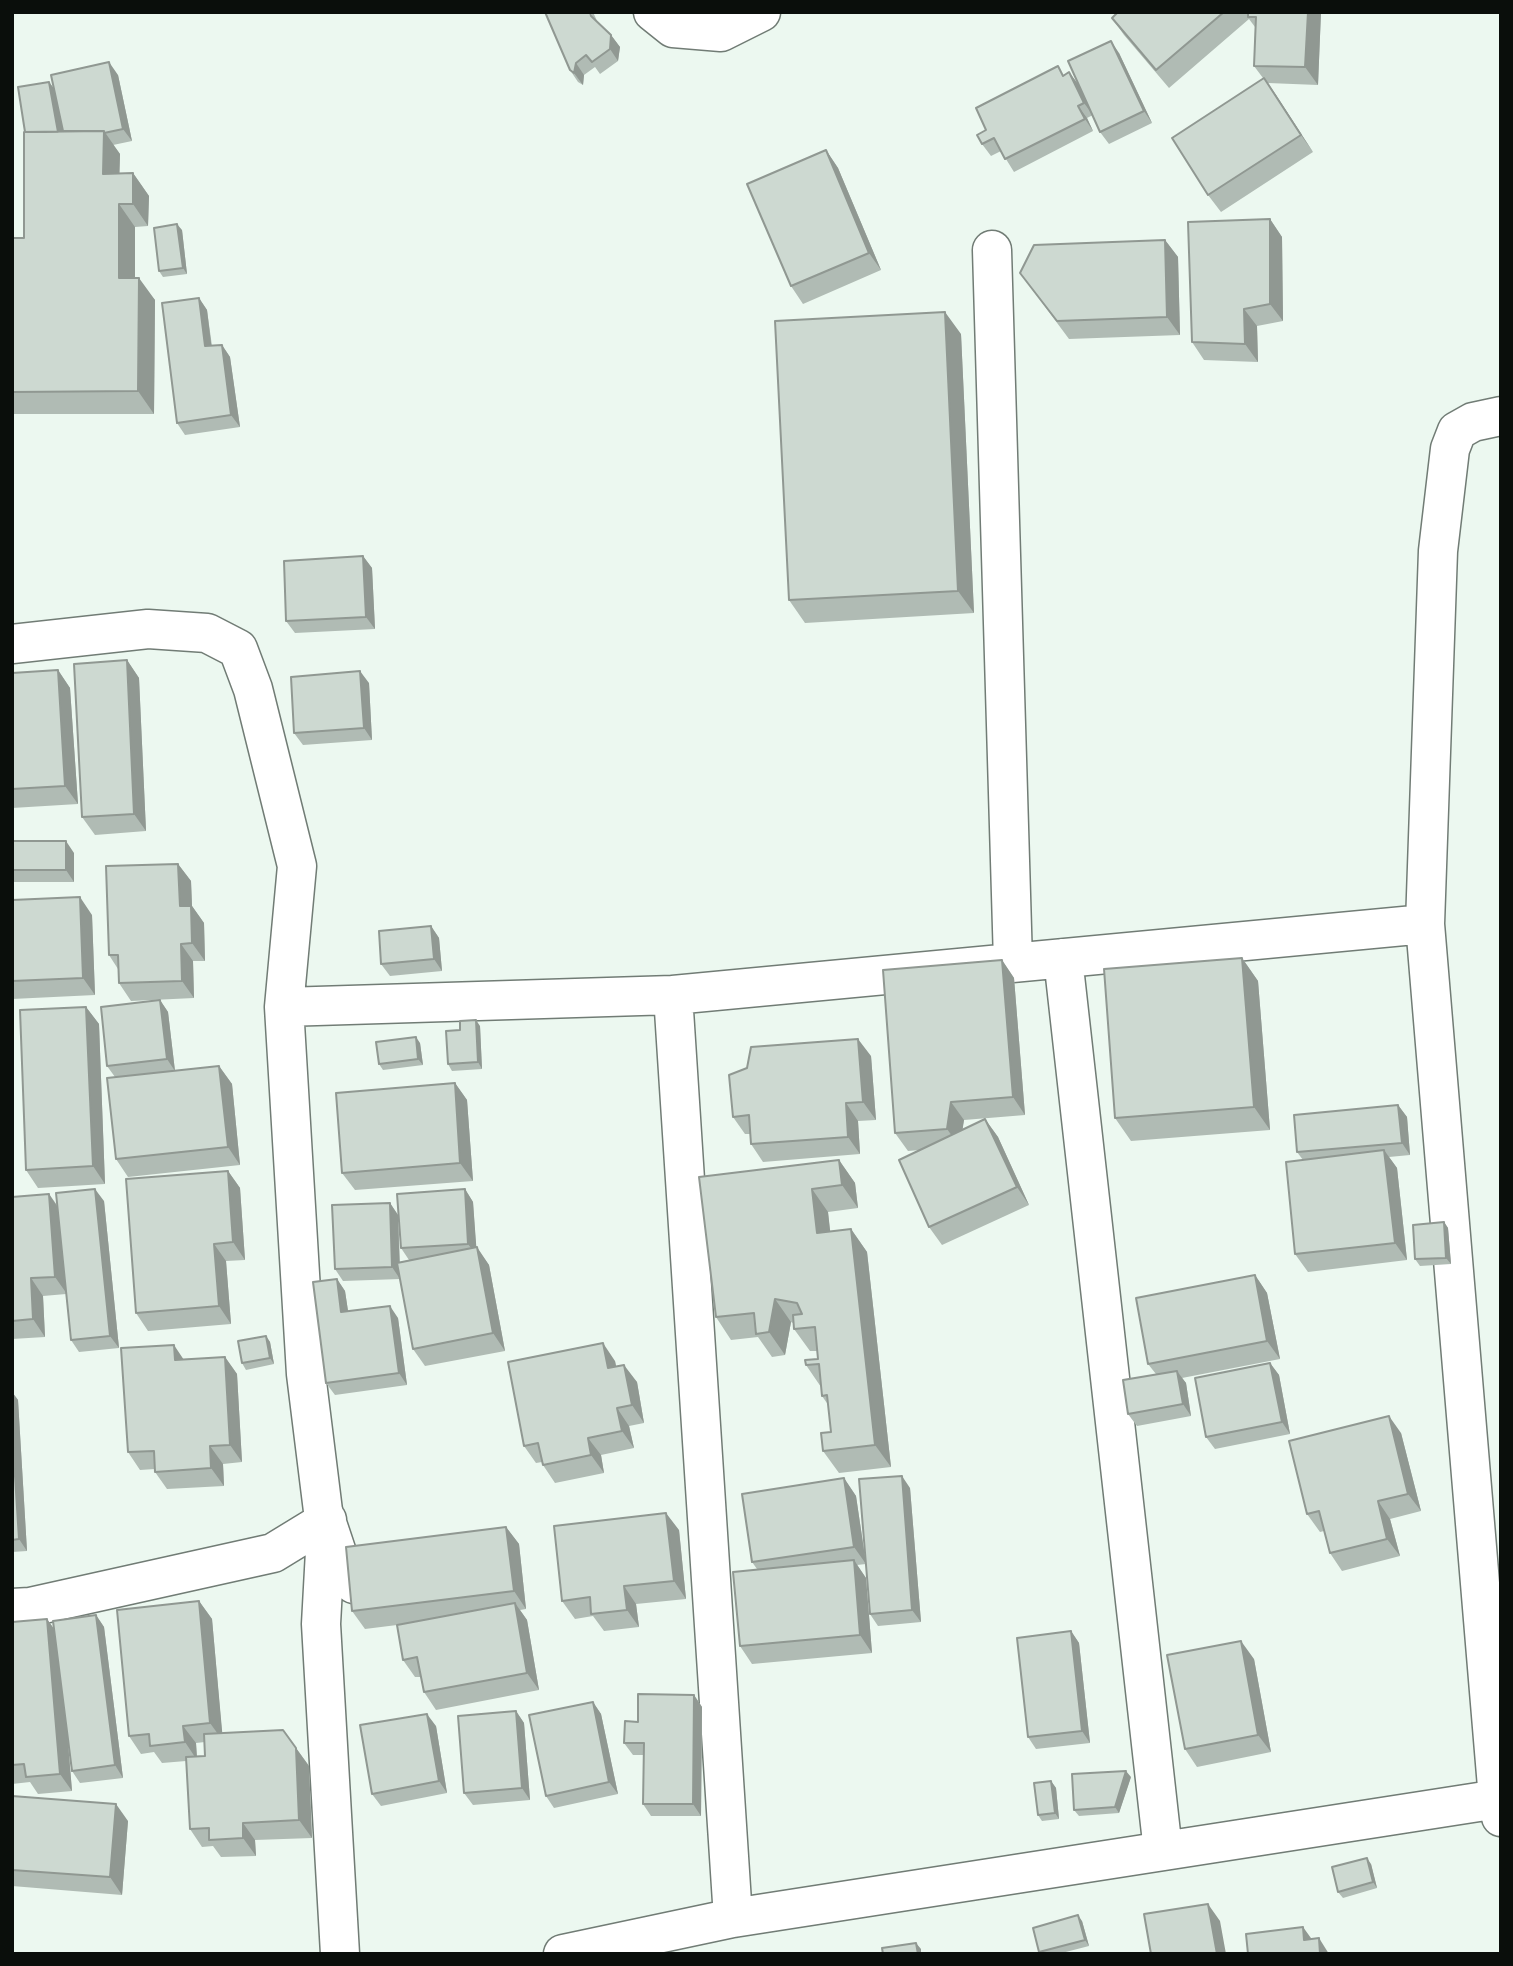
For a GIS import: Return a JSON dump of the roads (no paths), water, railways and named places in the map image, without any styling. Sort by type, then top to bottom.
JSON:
[{"type":"street","points":[[653,12],[673,28],[721,32],[761,12]]},
{"type":"street","points":[[992,250],[1013,962]]},
{"type":"street","points":[[563,1954],[733,1918],[1163,1851],[1500,1805],[1425,924],[1438,551],[1450,449],[1458,431],[1473,422],[1501,416]]},
{"type":"street","points":[[12,644],[148,629],[207,633],[238,649],[253,690],[297,866],[284,1007],[306,1374],[323,1511],[341,1565],[354,1584]]},
{"type":"street","points":[[284,1007],[673,995],[1425,924]]},
{"type":"street","points":[[1063,958],[1163,1851]]},
{"type":"street","points":[[673,995],[733,1918]]},
{"type":"street","points":[[12,1608],[30,1607],[273,1553],[327,1520]]},
{"type":"street","points":[[327,1520],[321,1624],[340,1954]]}]
